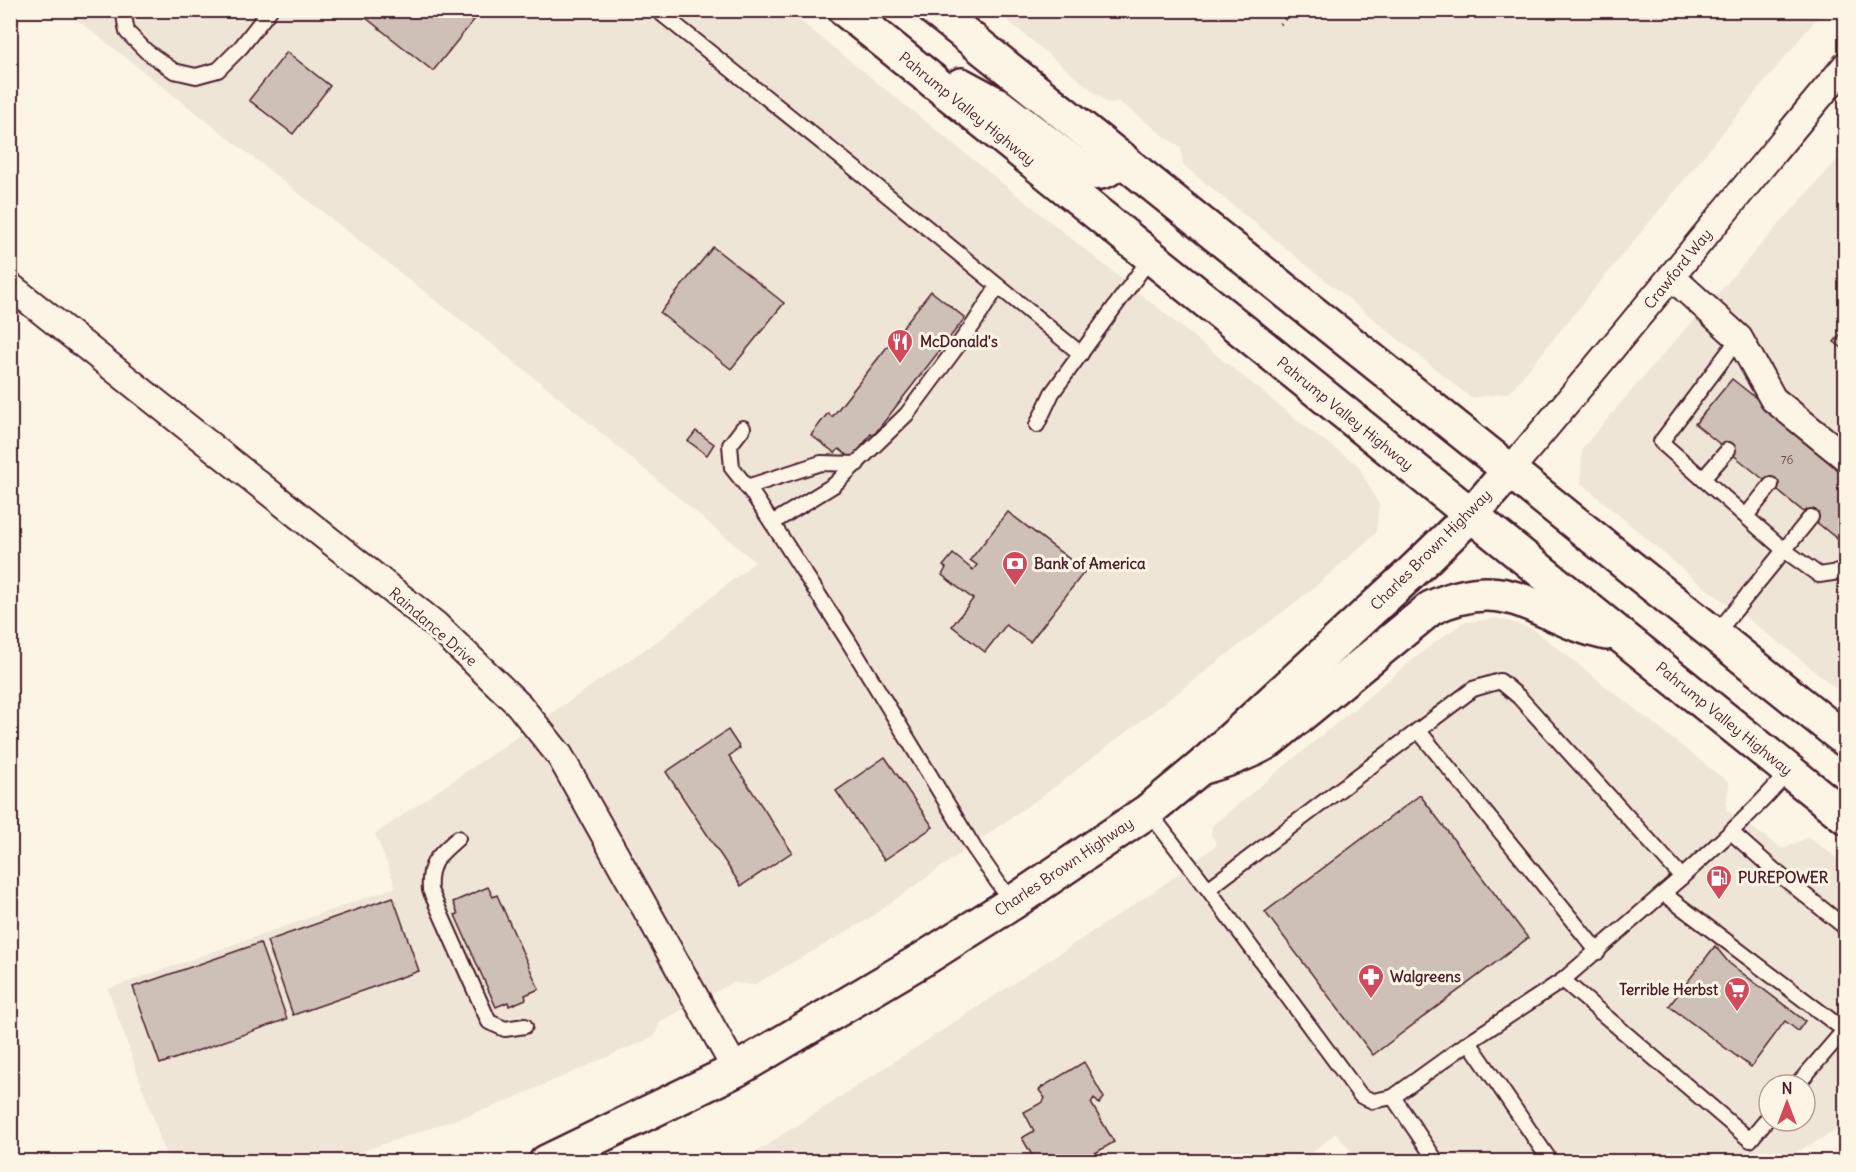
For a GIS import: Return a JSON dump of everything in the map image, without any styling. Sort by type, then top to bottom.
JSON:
[{"type":"main road","name":"Pahrump Valley Highway","points":[[845,10],[1845,817]]},
{"type":"main road","points":[[935,10],[1845,740]]},
{"type":"main road","points":[[920,71],[977,92],[998,105],[1083,170],[1092,173],[1109,170],[1121,158]]},
{"type":"main road","name":"Charles Brown Highway","points":[[546,1161],[736,1070],[925,958],[1012,903],[1148,811],[1200,768],[1471,515],[1509,471]]},
{"type":"main road","points":[[1200,768],[1253,751],[1269,741],[1431,609],[1462,596],[1499,594],[1518,598],[1579,626],[1623,637]]},
{"type":"street","name":"Crawford Way","points":[[1509,471],[1672,277],[1845,65]]},
{"type":"street","points":[[1672,277],[1739,338],[1770,402],[1812,436],[1845,458]]},
{"type":"street","name":"Raindance Drive","points":[[10,286],[436,626],[519,705],[560,756],[736,1070]]},
{"type":"lane","points":[[123,10],[128,32],[146,51],[174,71],[196,76],[218,70],[241,47],[270,10]]},
{"type":"lane","points":[[657,10],[1081,354]]},
{"type":"lane","points":[[1037,425],[1052,393],[1151,258]]},
{"type":"lane","points":[[772,523],[834,485],[907,414],[973,325],[998,286]]},
{"type":"lane","points":[[1739,338],[1661,442],[1784,550],[1819,575],[1845,571]]},
{"type":"lane","points":[[742,428],[730,445],[732,468],[772,523],[974,848],[1012,903]]},
{"type":"lane","points":[[1703,479],[1728,450]]},
{"type":"lane","points":[[747,487],[821,463],[857,464]]},
{"type":"lane","points":[[1746,516],[1772,485]]},
{"type":"lane","points":[[1715,635],[1811,517]]},
{"type":"lane","points":[[1208,889],[1473,688],[1500,681],[1519,697],[1682,877]]},
{"type":"lane","points":[[1418,730],[1598,952]]},
{"type":"lane","points":[[1148,811],[1361,1095],[1373,1101],[1393,1097],[1469,1042],[1563,980],[1664,894],[1771,793],[1789,771]]},
{"type":"lane","points":[[1731,832],[1845,928]]},
{"type":"lane","points":[[459,838],[437,856],[429,873],[430,890],[489,1022],[505,1029],[525,1026]]},
{"type":"lane","points":[[1664,894],[1845,1029],[1807,1073]]},
{"type":"lane","points":[[1563,980],[1750,1140],[1757,1132]]},
{"type":"lane","points":[[1469,1042],[1551,1161]]},
{"type":"lane","points":[[1393,1097],[1437,1161]]},
{"type":"path","points":[[1280,24],[1292,10]]},
{"type":"shaded area","points":[[66,11],[788,11],[1316,435],[1358,465],[1379,505],[1376,533],[1314,588],[1052,789],[865,921],[754,985],[732,983],[660,1022],[655,1036],[498,1105],[334,1161],[168,1161],[108,989],[396,887],[375,834],[660,639],[755,562],[555,394]]},
{"type":"shaded area","points":[[996,11],[1823,11],[1509,393],[1471,398],[1183,165],[1181,148],[1119,102],[1107,103]]},
{"type":"shaded area","points":[[1845,151],[1845,696],[1789,650],[1694,579],[1581,483],[1582,449],[1649,370]]},
{"type":"shaded area","points":[[1497,618],[1533,629],[1729,783],[1726,810],[1783,849],[1808,837],[1845,864],[1845,1126],[1779,1161],[1359,1161],[1336,1133],[1300,1162],[730,1162],[761,1149],[1153,892],[1217,845],[1211,834],[1212,826],[1426,649],[1462,623]]},
{"type":"building","points":[[356,10],[482,10],[433,71]]},
{"type":"building","points":[[287,52],[330,86],[293,134],[249,100]]},
{"type":"building","points":[[713,247],[784,303],[731,369],[660,313]]},
{"type":"building","name":"McDonald's","points":[[931,291],[965,318],[873,436],[871,434],[852,459],[839,449],[835,453],[811,435],[828,413],[832,417]]},
{"type":"building","points":[[1846,328],[1846,351],[1834,342]]},
{"type":"building","points":[[1732,379],[1846,469],[1846,537],[1841,542],[1695,424]]},
{"type":"building","points":[[696,431],[714,444],[707,455],[688,441]]},
{"type":"building","name":"Bank of America","points":[[1008,512],[1085,571],[1030,642],[1006,625],[985,652],[952,626],[973,599],[942,575],[946,568],[943,566],[953,554],[973,570],[977,565],[970,560]]},
{"type":"building","points":[[728,730],[740,748],[729,756],[792,852],[741,886],[666,772]]},
{"type":"building","points":[[885,757],[933,827],[884,860],[836,791]]},
{"type":"building","name":"Walgreens","points":[[1420,795],[1528,938],[1373,1055],[1265,912]]},
{"type":"building","points":[[488,887],[493,897],[497,895],[539,989],[525,995],[526,999],[509,1006],[508,1002],[496,1007],[455,915],[458,914],[453,902]]},
{"type":"building","points":[[393,897],[419,971],[293,1015],[267,941]]},
{"type":"building","points":[[260,943],[287,1019],[160,1064],[133,987]]},
{"type":"building","name":"Terrible Herbst","points":[[1715,946],[1729,963],[1805,1021],[1798,1031],[1785,1021],[1751,1067],[1669,1006]]},
{"type":"building","points":[[1084,1062],[1104,1098],[1099,1104],[1094,1098],[1091,1103],[1114,1142],[1080,1162],[1036,1162],[1022,1138],[1034,1131],[1024,1112],[1043,1102],[1045,1098],[1039,1090],[1042,1087]]},
{"type":"place","name":"McDonald's","points":[[900,365]]},
{"type":"place","name":"Bank of America","points":[[1015,587]]},
{"type":"place","name":"PUREPOWER","points":[[1719,901]]},
{"type":"place","name":"Walgreens","points":[[1371,1000]]},
{"type":"place","name":"Terrible Herbst","points":[[1737,1013]]}]
